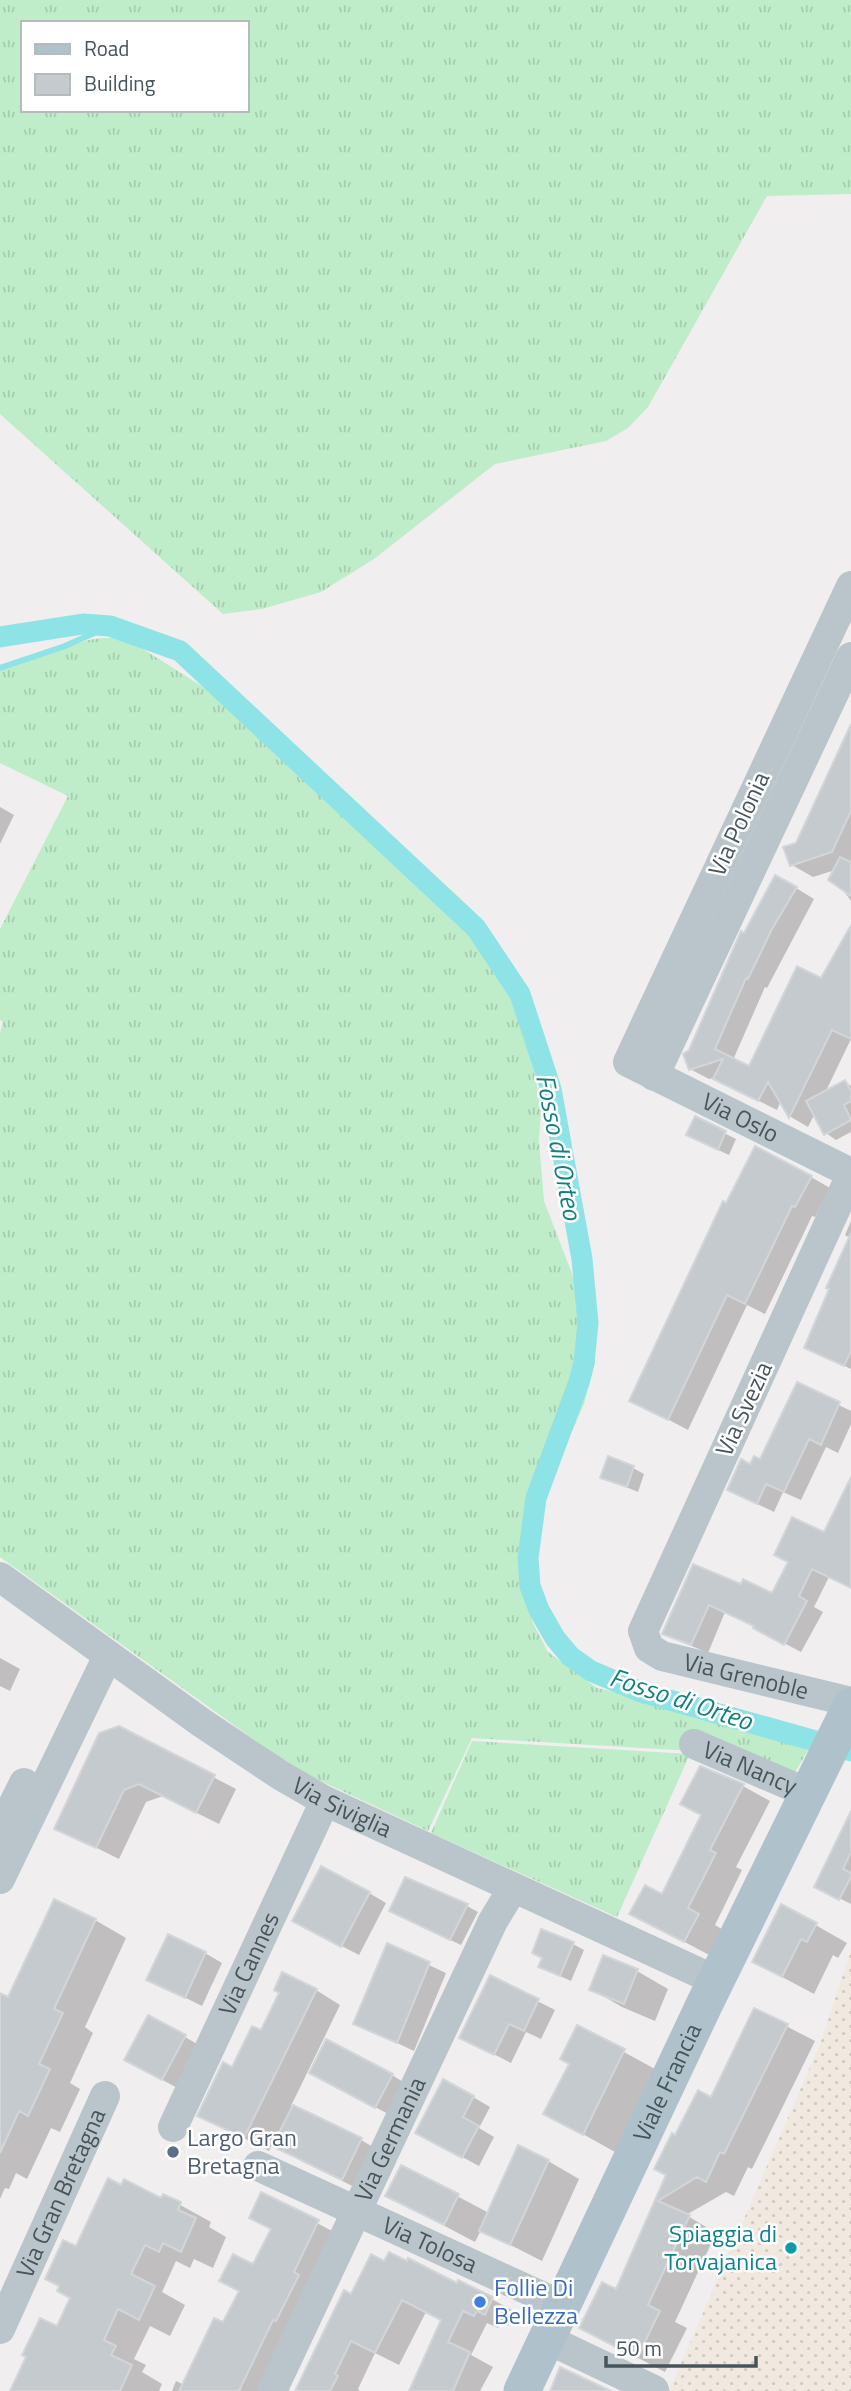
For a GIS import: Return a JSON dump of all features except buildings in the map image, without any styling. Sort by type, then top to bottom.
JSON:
[{"type":"main road","name":"Viale Francia","points":[[522,2391],[850,1707]]},
{"type":"street","name":"Via Polonia","points":[[641,1069],[851,586]]},
{"type":"street","name":"Via Polonia","points":[[641,1069],[851,657]]},
{"type":"street","name":"Via Oslo","points":[[641,1069],[851,1174]]},
{"type":"street","name":"Via Svezia","points":[[646,1644],[643,1631],[645,1623],[851,1174]]},
{"type":"street","name":"Via Siviglia","points":[[0,1577],[266,1766],[325,1801],[717,1982]]},
{"type":"street","name":"Via Grenoble","points":[[646,1644],[653,1652],[662,1656],[850,1707]]},
{"type":"street","points":[[0,1831],[100,1650]]},
{"type":"street","points":[[0,1879],[100,1650]]},
{"type":"street","name":"Via Nancy","points":[[694,1744],[812,1785]]},
{"type":"street","name":"Via Cannes","points":[[173,2127],[325,1801]]},
{"type":"street","name":"Via Germania","points":[[272,2391],[493,1921],[513,1888]]},
{"type":"street","name":"Via Gran Bretagna","points":[[0,2329],[105,2096]]},
{"type":"street","name":"Via Tolosa","points":[[258,2166],[563,2306]]},
{"type":"street","points":[[547,2339],[654,2390]]},
{"type":"green space","points":[[0,0],[851,0],[851,194],[767,196],[648,407],[628,428],[606,441],[495,464],[374,559],[321,592],[262,609],[223,614],[0,414]]},
{"type":"green space","points":[[102,638],[132,642],[222,699],[257,728],[300,753],[386,831],[432,892],[475,935],[506,983],[527,1033],[541,1108],[539,1141],[544,1201],[591,1323],[595,1342],[595,1363],[584,1404],[537,1510],[528,1547],[524,1595],[533,1623],[548,1652],[597,1688],[677,1706],[811,1745],[790,1781],[693,1751],[472,1738],[428,1831],[295,1769],[0,1557],[0,1033],[3,1022],[0,1020],[0,929],[68,796],[0,763],[0,671],[88,640]]},
{"type":"green space","points":[[472,1741],[690,1754],[617,1917],[431,1833]]},
{"type":"sand","name":"Spiaggia di Torvajanica","points":[[851,1950],[851,2391],[669,2391],[820,2044]]},
{"type":"waterway","name":"Fosso di Orteo","points":[[0,637],[83,624],[110,626],[180,651],[476,928],[520,994],[551,1089],[582,1259],[588,1323],[579,1382],[536,1498],[528,1558],[530,1586],[539,1610],[555,1638],[570,1656],[591,1671],[641,1692],[851,1751]]},
{"type":"waterway","points":[[0,668],[65,646],[110,626]]},
{"type":"place","name":"Largo Gran Bretagna","points":[[173,2152]]},
{"type":"place","name":"Spiaggia di Torvajanica","points":[[791,2248]]},
{"type":"place","name":"Follie Di Bellezza","points":[[480,2302]]}]
